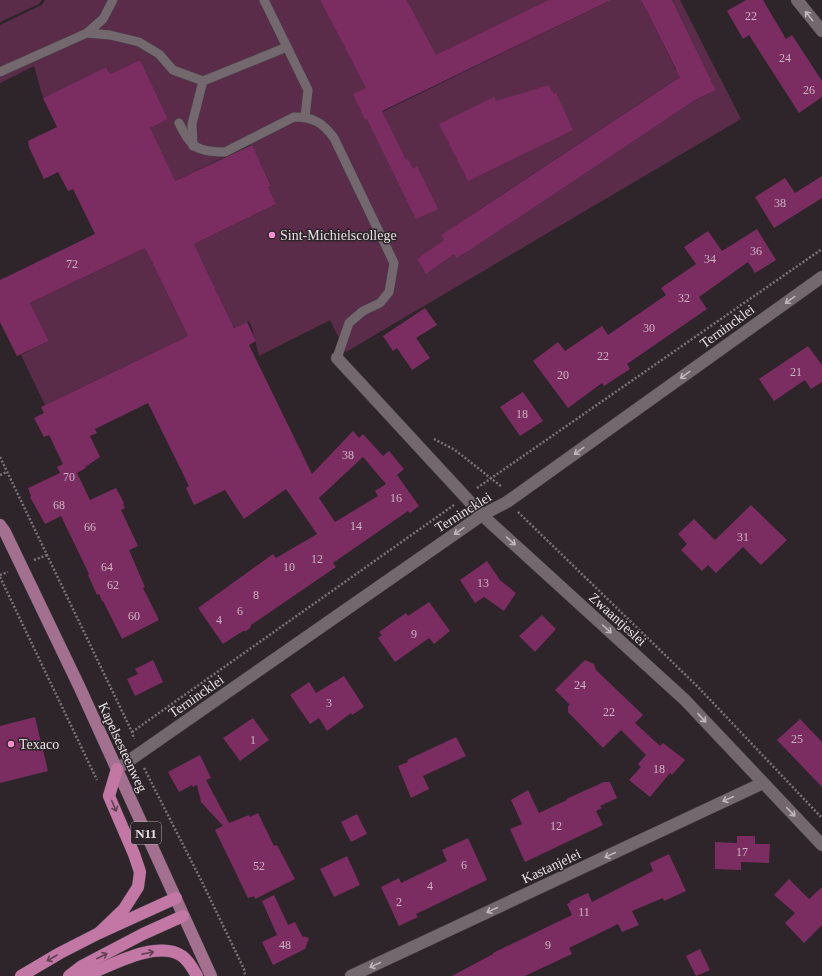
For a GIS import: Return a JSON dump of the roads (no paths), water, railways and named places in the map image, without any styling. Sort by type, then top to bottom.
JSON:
[{"type":"highway","points":[[99,933],[124,909],[138,887],[140,872],[134,854],[109,796],[117,769]]},
{"type":"highway","points":[[21,976],[60,953],[99,933],[176,898]]},
{"type":"highway","points":[[69,976],[82,966],[183,916]]},
{"type":"highway","points":[[86,976],[130,957],[152,951],[168,951],[182,956],[193,967],[197,976]]},
{"type":"main road","name":"Kapelsesteenweg","points":[[0,514],[2,530],[117,769],[211,976]]},
{"type":"street","points":[[797,0],[822,31]]},
{"type":"street","name":"Ternincklei","points":[[117,769],[482,515],[507,502],[822,277]]},
{"type":"street","name":"Zwaantjeslei","points":[[337,358],[482,515],[685,700],[822,845]]},
{"type":"street","name":"Kastanjelei","points":[[351,976],[763,783]]},
{"type":"lane","points":[[0,72],[87,34],[104,19],[113,0]]},
{"type":"lane","points":[[264,0],[308,90],[305,117]]},
{"type":"lane","points":[[87,34],[110,35],[139,42],[159,54],[173,70],[203,81],[287,47]]},
{"type":"lane","points":[[193,146],[192,124],[203,81]]},
{"type":"lane","points":[[179,123],[186,137],[193,146],[200,150],[213,152],[225,152],[294,118],[305,117],[316,121],[326,127],[334,138],[394,263],[389,292],[380,303],[363,311],[349,323],[337,358]]},
{"type":"place","name":"Sint-Michielscollege","points":[[272,235]]},
{"type":"place","name":"Texaco","points":[[11,744]]}]
